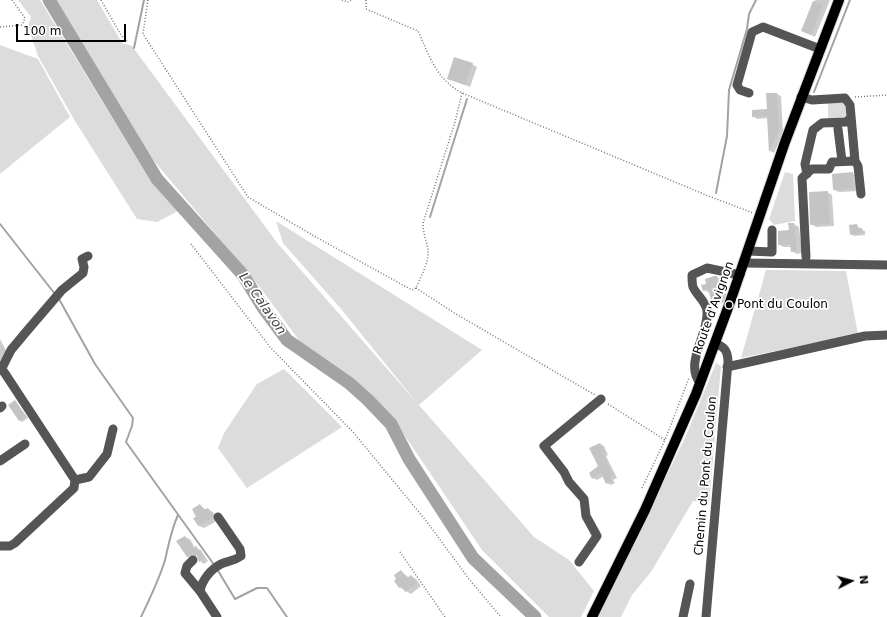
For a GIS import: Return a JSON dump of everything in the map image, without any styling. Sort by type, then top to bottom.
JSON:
[{"type":"main road","name":"Route d'Avignon","points":[[592,617],[670,456],[700,383],[740,275],[801,97],[839,0]]},
{"type":"street","points":[[749,93],[740,90],[737,85],[752,32],[763,27],[820,49]]},
{"type":"street","points":[[801,97],[812,100],[845,98],[850,105],[854,161],[858,166],[861,194]]},
{"type":"street","points":[[807,174],[805,164],[813,130],[822,123],[846,122],[851,118]]},
{"type":"street","points":[[838,129],[842,161]]},
{"type":"street","points":[[806,257],[802,178],[812,169],[829,169],[832,162],[854,161]]},
{"type":"street","points":[[748,251],[772,252],[772,230]]},
{"type":"street","points":[[0,546],[10,546],[15,543],[74,488],[75,480],[4,372],[1,370],[11,350],[26,332],[62,290],[83,273],[84,267],[82,259],[88,256]]},
{"type":"street","points":[[744,263],[887,266]]},
{"type":"street","points":[[700,383],[695,376],[694,366],[707,312],[705,303],[693,287],[692,275],[707,268],[740,275]]},
{"type":"street","points":[[728,367],[865,336],[887,335]]},
{"type":"street","name":"Chemin du Pont du Coulon","points":[[706,617],[728,367],[728,357],[725,349],[722,346],[715,344]]},
{"type":"street","points":[[579,562],[596,536],[586,516],[584,499],[569,482],[564,472],[544,446],[601,399]]},
{"type":"street","points":[[75,480],[89,477],[107,454],[114,429]]},
{"type":"street","points":[[0,461],[25,444]]},
{"type":"street","points":[[200,591],[202,580],[220,564],[234,561],[241,556],[240,549],[218,517]]},
{"type":"street","points":[[193,560],[187,566],[185,572],[200,591],[217,617]]},
{"type":"street","points":[[683,617],[690,584]]},
{"type":"path","points":[[0,27],[22,25],[25,18],[12,0]]},
{"type":"path","points":[[101,0],[121,35],[127,41]]},
{"type":"path","points":[[148,0],[143,34],[248,197],[357,261],[412,290],[416,288],[601,399],[665,440]]},
{"type":"path","points":[[342,0],[348,2],[351,0]]},
{"type":"path","points":[[366,0],[366,9],[418,32],[429,57],[440,75],[450,87],[706,195],[760,216]]},
{"type":"path","points":[[416,288],[428,258],[428,250],[423,235],[422,222],[455,122],[462,93]]},
{"type":"path","points":[[845,98],[887,95]]},
{"type":"path","points":[[192,244],[270,347],[353,432],[427,522],[469,579],[501,617]]},
{"type":"path","points":[[642,488],[665,440],[694,366]]},
{"type":"path","points":[[400,552],[446,617]]},
{"type":"shaded area","points":[[18,0],[40,0],[153,184],[178,211],[157,222],[137,219],[75,121],[38,56],[28,26],[31,17]]},
{"type":"shaded area","points":[[55,0],[97,0],[122,43],[132,46],[278,244],[417,403],[342,310],[283,243],[276,221],[482,350],[419,405],[534,537],[569,560],[594,591],[581,617],[549,617],[482,550],[397,424],[378,402],[301,343],[259,286],[139,143]]},
{"type":"shaded area","points":[[0,45],[38,59],[70,117],[0,174]]},
{"type":"shaded area","points":[[839,100],[847,104],[849,111],[845,119],[828,121],[828,102]]},
{"type":"shaded area","points":[[785,172],[793,174],[795,221],[774,225],[769,219]]},
{"type":"shaded area","points":[[766,270],[846,271],[858,334],[741,358]]},
{"type":"shaded area","points":[[716,363],[721,366],[709,504],[693,501],[651,572],[632,595],[621,617],[598,617],[685,438]]},
{"type":"shaded area","points":[[284,369],[342,427],[247,488],[218,448],[224,433],[257,384]]},
{"type":"building","points":[[813,1],[823,5],[811,35],[801,31]]},
{"type":"building","points":[[454,57],[473,63],[465,85],[447,79]]},
{"type":"building","points":[[766,93],[777,93],[779,130],[769,152],[767,116],[752,117],[752,110],[767,109]]},
{"type":"building","points":[[853,172],[854,189],[833,190],[832,174]]},
{"type":"building","points":[[828,191],[830,224],[810,225],[809,192]]},
{"type":"building","points":[[788,223],[794,223],[797,251],[791,252],[790,244],[778,245],[778,231],[789,230]]},
{"type":"building","points":[[857,224],[858,228],[862,228],[863,233],[850,235],[849,225]]},
{"type":"building","points":[[717,276],[724,298],[712,303],[708,289],[703,291],[701,285],[706,284],[705,279]]},
{"type":"building","points":[[15,400],[26,416],[19,421],[8,405]]},
{"type":"building","points":[[600,443],[605,452],[603,454],[613,475],[610,478],[612,481],[606,484],[601,473],[592,479],[589,473],[598,466],[589,448]]},
{"type":"building","points":[[200,504],[204,510],[208,508],[213,515],[212,518],[198,526],[193,518],[196,517],[192,509]]},
{"type":"building","points":[[185,536],[193,548],[196,546],[204,558],[199,562],[197,556],[193,553],[187,557],[176,541]]},
{"type":"building","points":[[401,570],[407,578],[411,575],[417,583],[405,592],[401,586],[399,588],[394,581],[396,579],[394,575]]},
{"type":"waterway","name":"Le Calavon","points":[[49,0],[157,179],[243,275],[264,309],[287,340],[349,383],[391,424],[409,459],[473,558],[535,617]]},
{"type":"waterway","points":[[134,48],[144,0]]},
{"type":"waterway","points":[[716,193],[727,136],[729,90],[747,29],[749,14],[756,0]]},
{"type":"waterway","points":[[814,92],[850,0]]},
{"type":"waterway","points":[[430,217],[467,99]]},
{"type":"waterway","points":[[0,224],[55,294]]},
{"type":"waterway","points":[[59,299],[95,364],[133,418],[132,426],[126,442],[215,566]]},
{"type":"waterway","points":[[141,617],[160,575],[178,515]]},
{"type":"waterway","points":[[217,569],[235,599],[257,588],[267,588],[287,617]]},
{"type":"place","name":"Pont du Coulon","points":[[729,305]]}]
